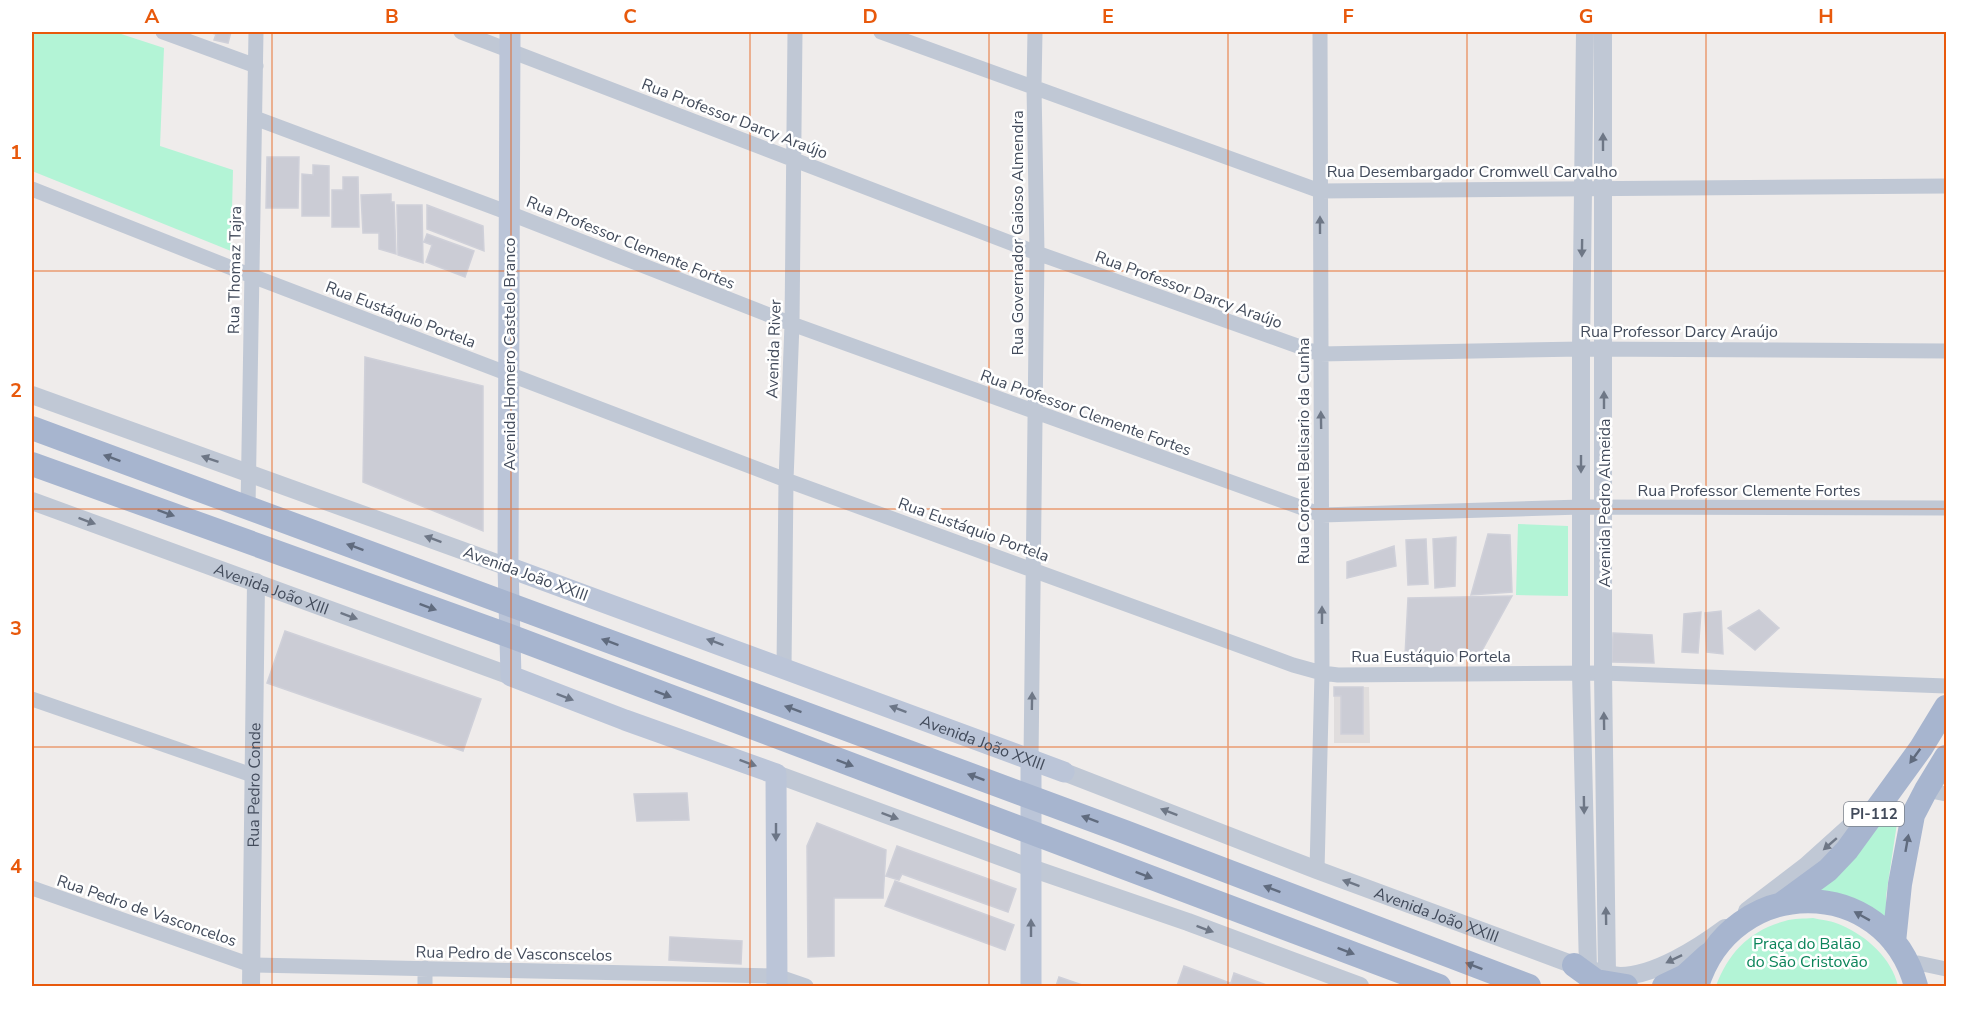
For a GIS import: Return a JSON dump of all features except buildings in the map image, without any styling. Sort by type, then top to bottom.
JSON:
[{"type":"main road","name":"Avenida Homero Castelo Branco","points":[[510,41],[508,604],[511,676]]},
{"type":"main road","name":"Avenida João XXIII","points":[[32,428],[1031,798],[1528,987]]},
{"type":"main road","points":[[32,464],[510,636],[1439,987]]},
{"type":"main road","name":"Avenida João XXIII","points":[[508,567],[1064,772]]},
{"type":"main road","points":[[511,676],[625,720],[777,774],[777,981]]},
{"type":"main road","name":"PI-112","points":[[1782,904],[1828,870],[1847,850],[1947,706]]},
{"type":"main road","name":"PI-112","points":[[1894,942],[1900,884],[1913,815],[1936,792],[1947,757]]},
{"type":"main road","points":[[1031,759],[1031,987]]},
{"type":"main road","points":[[1900,884],[1917,975]]},
{"type":"main road","points":[[1638,987],[1667,985],[1685,976],[1733,929],[1756,913],[1782,904],[1813,901],[1844,907],[1871,921],[1894,942],[1926,987]]},
{"type":"main road","points":[[1697,987],[1701,973],[1714,950]]},
{"type":"main road","points":[[1581,967],[1596,981],[1616,980]]},
{"type":"street","points":[[163,32],[256,66]]},
{"type":"street","name":"Rua Thomaz Tajra","points":[[248,508],[256,32]]},
{"type":"street","name":"Rua Professor Darcy Araújo","points":[[461,32],[510,41],[794,160],[1037,253],[1320,354],[1581,349],[1947,351]]},
{"type":"street","name":"Avenida River","points":[[784,667],[786,480],[792,324],[795,32]]},
{"type":"street","name":"Rua Desembargador Cromwell Carvalho","points":[[881,32],[1320,191],[1947,186]]},
{"type":"street","name":"Rua Governador Gaioso Almendra","points":[[1031,759],[1037,253],[1035,32]]},
{"type":"street","name":"Rua Coronel Belisario da Cunha","points":[[1317,870],[1322,673],[1320,32]]},
{"type":"street","name":"Avenida Pedro Almeida","points":[[1581,967],[1581,349],[1585,32]]},
{"type":"street","name":"Avenida Pedro Almeida","points":[[1604,32],[1603,673],[1616,980]]},
{"type":"street","name":"Rua Professor Clemente Fortes","points":[[255,118],[509,213],[792,324],[1322,515],[1581,507],[1947,508]]},
{"type":"street","name":"Rua Eustáquio Portela","points":[[32,189],[252,276],[786,480],[1293,665],[1322,673],[1603,673],[1947,686]]},
{"type":"street","name":"Avenida João XXIII","points":[[32,395],[508,567]]},
{"type":"street","name":"Avenida João XIII","points":[[32,501],[511,676]]},
{"type":"street","name":"Rua Pedro Conde","points":[[251,987],[256,582]]},
{"type":"street","points":[[32,699],[252,776]]},
{"type":"street","name":"Avenida João XXIII","points":[[1064,772],[1317,870],[1581,967]]},
{"type":"street","points":[[777,774],[1031,868],[1188,922],[1324,980],[1360,987]]},
{"type":"street","points":[[1616,980],[1625,975],[1649,971],[1711,938],[1806,866],[1890,791]]},
{"type":"street","name":"Rua Pedro de Vasconcelos","points":[[32,888],[251,965]]},
{"type":"street","name":"Rua Pedro de Vasconscelos","points":[[251,965],[425,968],[591,980],[777,981],[806,987]]},
{"type":"street","points":[[425,968],[425,987]]},
{"type":"street","points":[[1917,975],[1947,969]]},
{"type":"shaded area","points":[[1334,687],[1369,687],[1370,743],[1334,743]]},
{"type":"green space","points":[[32,32],[115,32],[164,48],[160,146],[233,170],[231,251],[32,171]]},
{"type":"green space","points":[[1518,524],[1568,526],[1568,596],[1516,595]]},
{"type":"green space","points":[[1899,810],[1886,896],[1886,920],[1818,893],[1876,825]]},
{"type":"green space","name":"Praça do Balão do São Cristovão","points":[[1813,918],[1838,924],[1869,942],[1890,967],[1898,986],[1716,986],[1734,953],[1751,937],[1761,930],[1785,921]]}]
